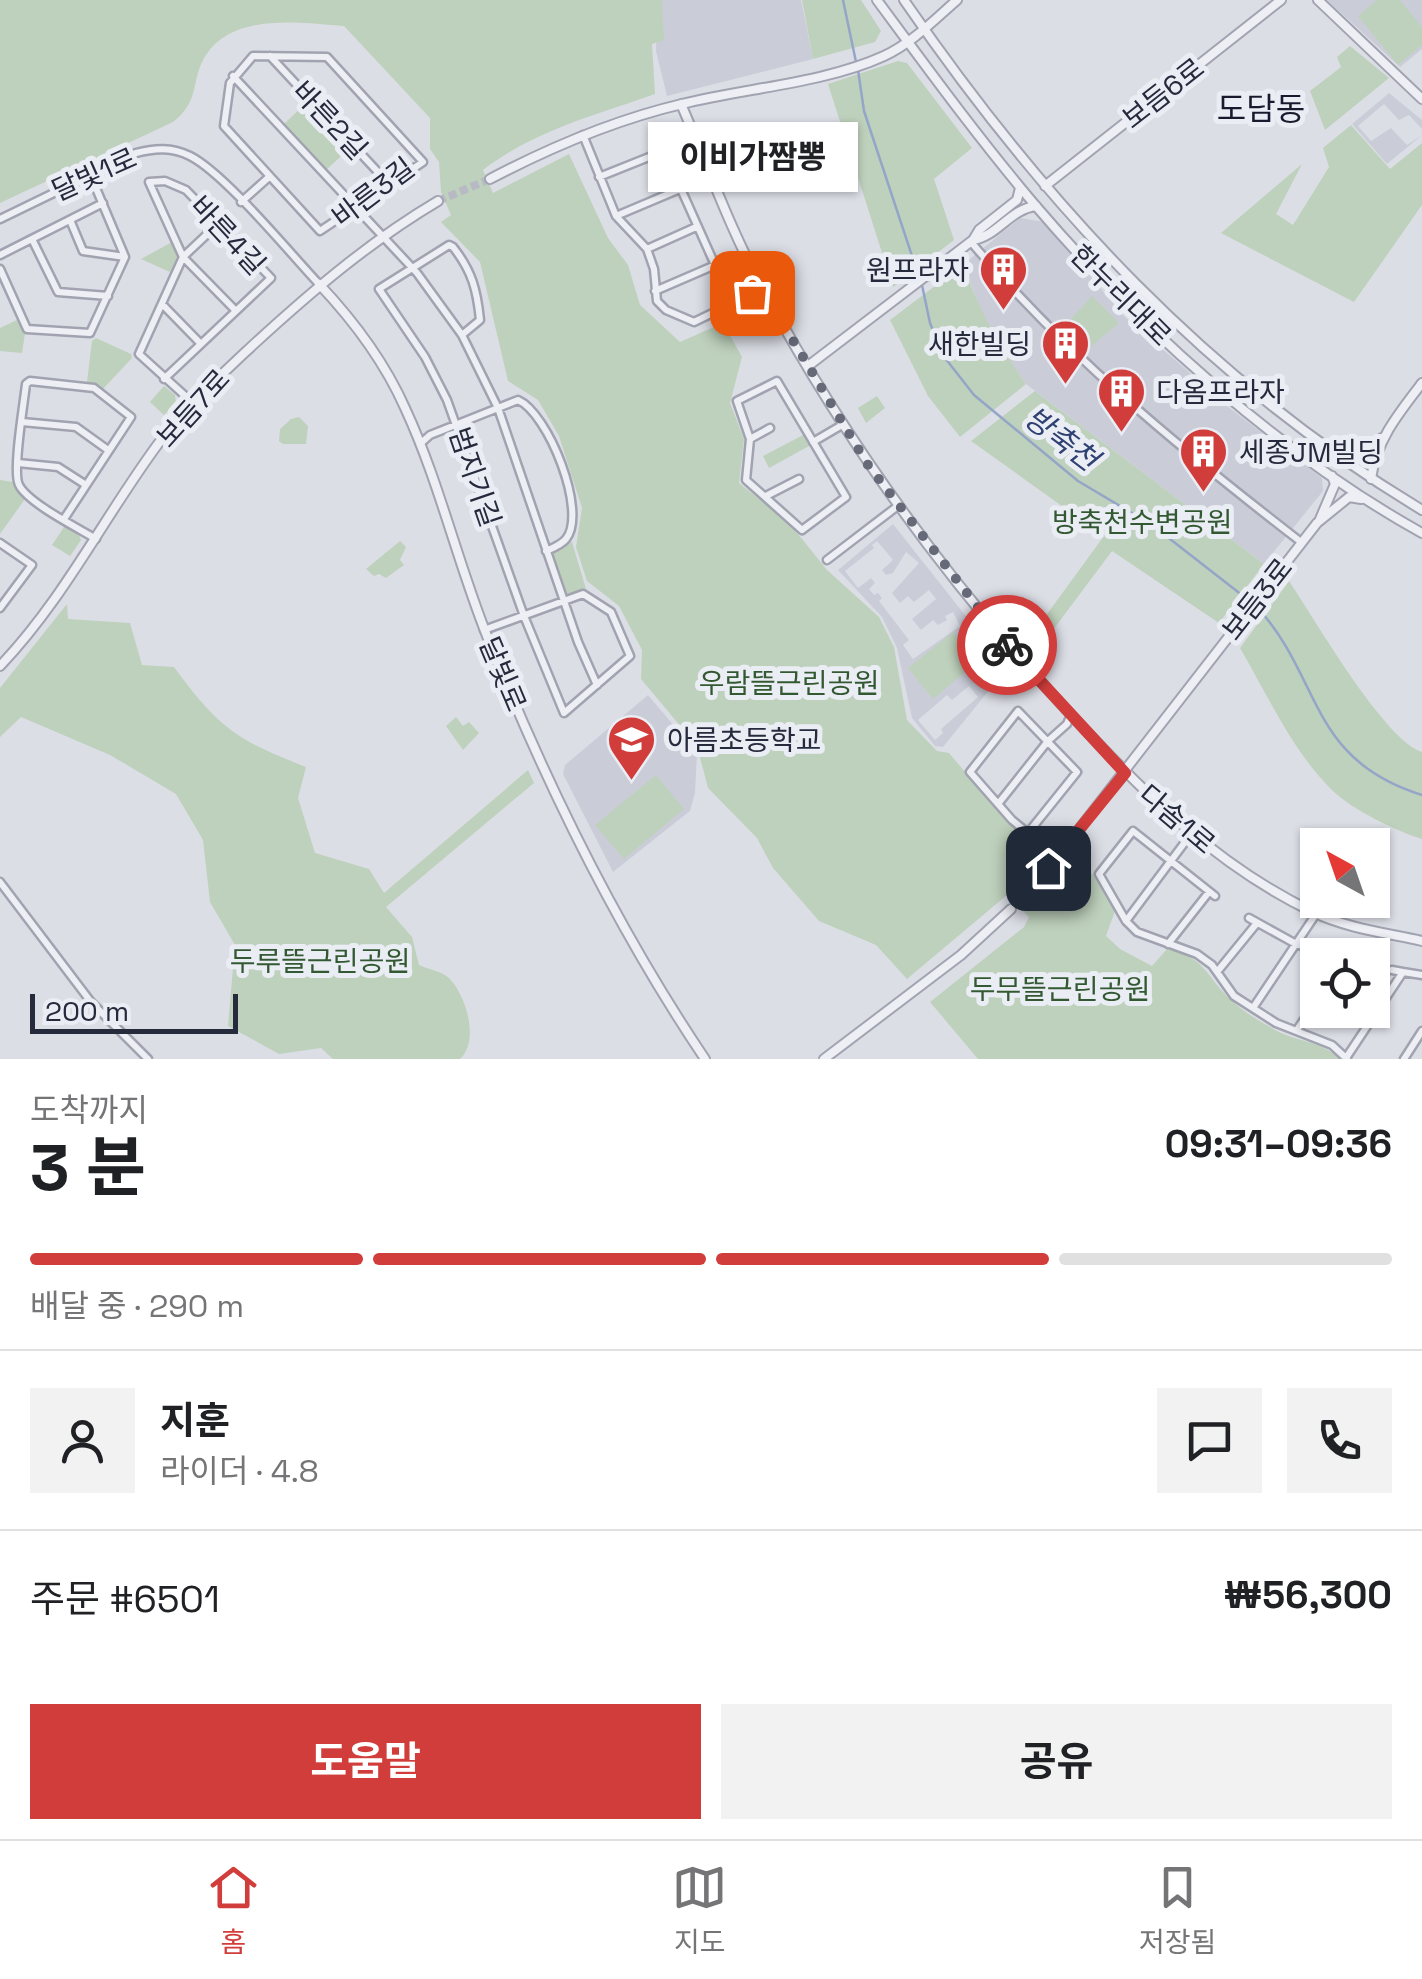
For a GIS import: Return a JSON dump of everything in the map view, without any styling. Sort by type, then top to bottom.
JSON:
[{"type":"street","name":"한누리대로","points":[[877,0],[1036,206],[1175,350],[1332,474],[1422,533]]},
{"type":"street","name":"한누리대로","points":[[904,0],[922,31],[998,130],[1139,291],[1186,335],[1343,460],[1422,510]]},
{"type":"street","points":[[490,180],[583,135],[682,104],[882,57],[908,42],[957,0]]},
{"type":"street","name":"보듬6로","points":[[1045,186],[1282,0]]},
{"type":"street","points":[[1318,0],[1422,99]]},
{"type":"street","points":[[231,79],[253,56],[270,56]]},
{"type":"street","name":"바른3길","points":[[231,79],[224,126],[320,231],[423,162],[326,58],[270,56]]},
{"type":"street","name":"바른2길","points":[[270,56],[390,184]]},
{"type":"street","name":"범지기길","points":[[231,79],[411,267],[462,335],[498,408],[564,601],[598,685],[564,713],[524,616],[458,424],[425,357],[379,289],[411,267],[449,245],[465,262],[474,280],[480,320],[462,335]]},
{"type":"street","name":"다솜1로","points":[[682,104],[762,289],[842,425],[899,505],[1019,660],[1125,773],[1191,834],[1255,881],[1300,905]]},
{"type":"street","points":[[583,135],[616,216],[646,249],[654,269],[657,301],[666,310],[694,322],[762,289]]},
{"type":"street","name":"달빛1로","points":[[0,219],[136,153],[166,149],[199,161],[319,284]]},
{"type":"street","points":[[599,177],[664,151],[732,303]]},
{"type":"street","points":[[0,270],[29,330],[86,335],[125,257],[90,174]]},
{"type":"street","points":[[241,202],[268,177]]},
{"type":"street","name":"바른4길","points":[[164,379],[271,278],[177,184],[166,180],[149,182],[183,257],[138,354],[164,379],[193,403]]},
{"type":"street","points":[[972,241],[978,230],[1018,200],[1020,187]]},
{"type":"street","points":[[616,216],[680,189]]},
{"type":"street","name":"보듬7로","points":[[0,666],[50,608],[160,442],[193,403],[319,284],[382,236],[438,201]]},
{"type":"street","points":[[0,255],[103,203]]},
{"type":"street","points":[[808,366],[972,241],[985,238],[1022,209],[1036,206]]},
{"type":"street","points":[[70,220],[83,252],[125,257]]},
{"type":"street","points":[[218,224],[183,257],[236,311]]},
{"type":"street","points":[[646,249],[696,227]]},
{"type":"street","points":[[32,238],[58,292],[108,296]]},
{"type":"street","name":"보듬3로","points":[[972,241],[1043,323],[1111,388],[1301,542],[1048,868]]},
{"type":"street","points":[[656,291],[714,266]]},
{"type":"street","name":"달빛로","points":[[319,284],[350,320],[387,375],[420,444],[484,630],[580,847],[642,959],[706,1059]]},
{"type":"street","points":[[162,304],[201,344]]},
{"type":"street","points":[[64,519],[131,418],[94,388],[30,381],[26,384],[17,479],[24,492],[64,519],[96,539]]},
{"type":"street","points":[[777,381],[813,442],[846,497],[802,530],[746,480],[750,439],[737,401],[777,381]]},
{"type":"street","points":[[1371,480],[1382,438],[1422,383]]},
{"type":"street","points":[[420,444],[430,435],[518,400],[534,409],[552,440],[574,510],[569,536],[546,551]]},
{"type":"street","points":[[22,422],[76,427],[108,450]]},
{"type":"street","points":[[813,442],[842,425]]},
{"type":"street","points":[[750,439],[770,428]]},
{"type":"street","points":[[1343,460],[1382,438]]},
{"type":"street","points":[[18,463],[58,467],[86,485]]},
{"type":"street","points":[[1318,522],[1335,484],[1332,474]]},
{"type":"street","points":[[766,496],[800,478]]},
{"type":"street","points":[[1301,542],[1349,497],[1367,499]]},
{"type":"street","points":[[827,560],[899,505]]},
{"type":"street","points":[[0,543],[32,565],[4,596],[0,608]]},
{"type":"street","points":[[484,630],[583,594],[611,612],[630,656],[598,685]]},
{"type":"street","points":[[1018,711],[1048,741],[1077,772],[1028,833],[970,772],[1018,711]]},
{"type":"street","points":[[998,804],[1071,715]]},
{"type":"street","points":[[1127,824],[1212,894],[1168,944]]},
{"type":"street","points":[[1132,831],[1099,874],[1126,921],[1137,932],[1197,954],[1217,972],[1234,996],[1297,1031],[1323,1040],[1346,1058],[1403,972]]},
{"type":"street","points":[[1126,921],[1191,834]]},
{"type":"street","points":[[0,882],[90,1002],[148,1059]]},
{"type":"street","points":[[824,1059],[961,954],[1011,908]]},
{"type":"street","points":[[1249,918],[1300,945]]},
{"type":"street","points":[[1254,1008],[1313,918]]},
{"type":"street","name":"다솜1로","points":[[1329,918],[1422,940]]},
{"type":"street","points":[[1217,972],[1257,923]]},
{"type":"street","points":[[1392,970],[1422,976]]},
{"type":"street","points":[[1297,1031],[1300,1026]]},
{"type":"street","points":[[1404,1059],[1422,1031]]},
{"type":"shaded area","points":[[657,0],[801,0],[813,59],[667,96],[656,51]]},
{"type":"shaded area","points":[[1327,0],[1422,0],[1422,49],[1400,67]]},
{"type":"shaded area","points":[[1389,93],[1422,120],[1422,129],[1409,115],[1399,120],[1384,104],[1358,126],[1371,141],[1391,128],[1407,145],[1422,135],[1387,164],[1352,124]]},
{"type":"shaded area","points":[[1020,218],[1045,222],[1124,316],[1199,385],[1322,478],[1323,491],[1264,564],[1026,384],[980,309],[964,264]]},
{"type":"shaded area","points":[[893,524],[1007,668],[943,747],[935,746],[912,718],[897,648],[882,617],[838,570]],"holes":[[[877,541],[893,560],[882,570],[886,575],[893,573],[906,552],[919,563],[892,593],[900,603],[908,596],[914,602],[929,590],[936,599],[912,619],[921,630],[933,620],[938,625],[947,620],[945,616],[953,612],[960,626],[913,659],[903,645],[909,640],[879,601],[882,598],[869,589],[875,583],[871,578],[858,588],[845,571],[874,548],[872,545]],[[969,686],[978,697],[941,729],[943,733],[935,740],[918,720],[947,695],[952,700]]]},
{"type":"shaded area","name":"아름초등학교","points":[[648,695],[697,753],[695,793],[690,811],[613,872],[563,774],[565,765]]},
{"type":"green space","points":[[0,0],[662,0],[664,40],[652,44],[655,94],[566,125],[502,156],[483,170],[493,193],[569,154],[608,238],[628,265],[640,305],[680,342],[723,323],[742,357],[730,403],[744,439],[739,483],[790,524],[827,570],[879,617],[894,647],[907,720],[937,751],[949,753],[1010,825],[1042,846],[1037,860],[1059,878],[1073,859],[1093,875],[1115,911],[1106,936],[1120,949],[1152,966],[1167,949],[1190,957],[1247,1013],[1340,1059],[978,1059],[930,1002],[1024,927],[1029,917],[1007,895],[907,979],[876,945],[819,921],[773,868],[757,838],[708,788],[697,746],[641,679],[642,650],[619,606],[587,581],[576,547],[582,508],[559,436],[538,400],[508,381],[480,262],[441,222],[451,215],[441,192],[439,162],[430,149],[430,118],[344,26],[251,26],[218,41],[206,55],[192,98],[173,122],[0,203]]},
{"type":"green space","points":[[802,0],[861,0],[881,31],[875,42],[813,59]]},
{"type":"green space","points":[[1377,0],[1400,0],[1422,27],[1422,45],[1398,65],[1358,16]]},
{"type":"green space","points":[[1350,46],[1389,78],[1325,130],[1310,91],[1341,67],[1337,57]]},
{"type":"green space","points":[[898,61],[907,63],[972,148],[934,179],[954,240],[893,287],[828,84]]},
{"type":"green space","points":[[308,101],[350,148],[326,170],[284,124]]},
{"type":"green space","points":[[1351,125],[1390,169],[1422,143],[1422,205],[1354,302],[1221,233],[1302,164],[1276,214],[1293,225],[1329,167],[1323,148]]},
{"type":"green space","points":[[172,242],[177,257],[170,272],[141,259]]},
{"type":"green space","points":[[964,264],[990,327],[1026,384],[960,437],[928,396],[890,320]]},
{"type":"green space","points":[[1092,296],[1119,323],[1082,354],[1060,331]]},
{"type":"green space","points":[[17,320],[25,333],[22,353],[0,351],[0,328]]},
{"type":"green space","points":[[96,338],[131,354],[132,358],[103,389],[87,382],[92,341]]},
{"type":"green space","points":[[164,386],[175,395],[176,402],[164,415],[150,402]]},
{"type":"green space","name":"방축천수변공원","points":[[1035,391],[1264,564],[1219,623],[1112,551],[1032,658],[1023,647],[1104,536],[971,441]]},
{"type":"green space","points":[[877,396],[885,408],[866,423],[858,408]]},
{"type":"green space","points":[[299,417],[308,426],[306,444],[283,444],[279,441],[280,429]]},
{"type":"green space","points":[[805,434],[811,445],[769,468],[763,456]]},
{"type":"green space","points":[[0,480],[13,482],[25,499],[0,534]]},
{"type":"green space","points":[[66,524],[78,532],[81,540],[70,556],[52,545]]},
{"type":"green space","points":[[400,541],[406,547],[400,560],[404,565],[386,578],[374,576],[366,569]]},
{"type":"green space","points":[[572,542],[586,589],[569,595],[564,592],[551,557],[553,551]]},
{"type":"green space","name":"방축천수변공원","points":[[1289,581],[1370,702],[1406,743],[1422,752],[1422,839],[1375,819],[1333,791],[1293,741],[1240,648]]},
{"type":"green space","name":"두루뜰근린공원","points":[[67,604],[68,619],[130,623],[142,665],[174,667],[203,704],[230,729],[306,767],[298,798],[315,853],[369,869],[384,893],[528,770],[534,783],[386,907],[412,937],[419,965],[446,976],[461,995],[470,1030],[466,1051],[460,1059],[333,1059],[321,1048],[279,1054],[228,1026],[235,945],[210,902],[203,840],[176,794],[110,755],[21,717],[0,737],[0,688]]},
{"type":"green space","points":[[953,632],[977,662],[933,699],[908,668]]},
{"type":"green space","points":[[456,717],[463,726],[469,722],[479,733],[463,750],[446,726]]},
{"type":"green space","points":[[656,775],[684,809],[624,859],[595,825]]},
{"type":"waterway","name":"방축천","points":[[843,0],[856,62]]},
{"type":"waterway","name":"방축천","points":[[858,70],[864,111],[919,277]]},
{"type":"waterway","name":"방축천","points":[[922,285],[930,323],[945,358],[974,395],[1078,481],[1152,525],[1256,606],[1278,633],[1337,738],[1357,760],[1385,779],[1422,795]]},
{"type":"tunnel","points":[[438,201],[490,179]]},
{"type":"tunnel","points":[[1011,909],[1049,868]]},
{"type":"way so far","points":[[752,293],[762,289],[868,465],[1007,645]]},
{"type":"place","name":"이비가짬뽕","points":[[752,293]]},
{"type":"place","name":"원프라자","points":[[1004,312]]},
{"type":"place","name":"새한빌딩","points":[[1066,386]]},
{"type":"place","name":"다옴프라자","points":[[1121,434]]},
{"type":"place","name":"세종JM빌딩","points":[[1204,494]]},
{"type":"place","name":"아름초등학교","points":[[632,782]]},
{"type":"district","name":"도담동","points":[[1261,109]]},
{"type":"route","points":[[1007,645],[1125,773],[1048,868]]},
{"type":"park label","name":"우람뜰근린공원","points":[[789,683]]},
{"type":"park label","name":"두무뜰근린공원","points":[[1060,989]]}]
